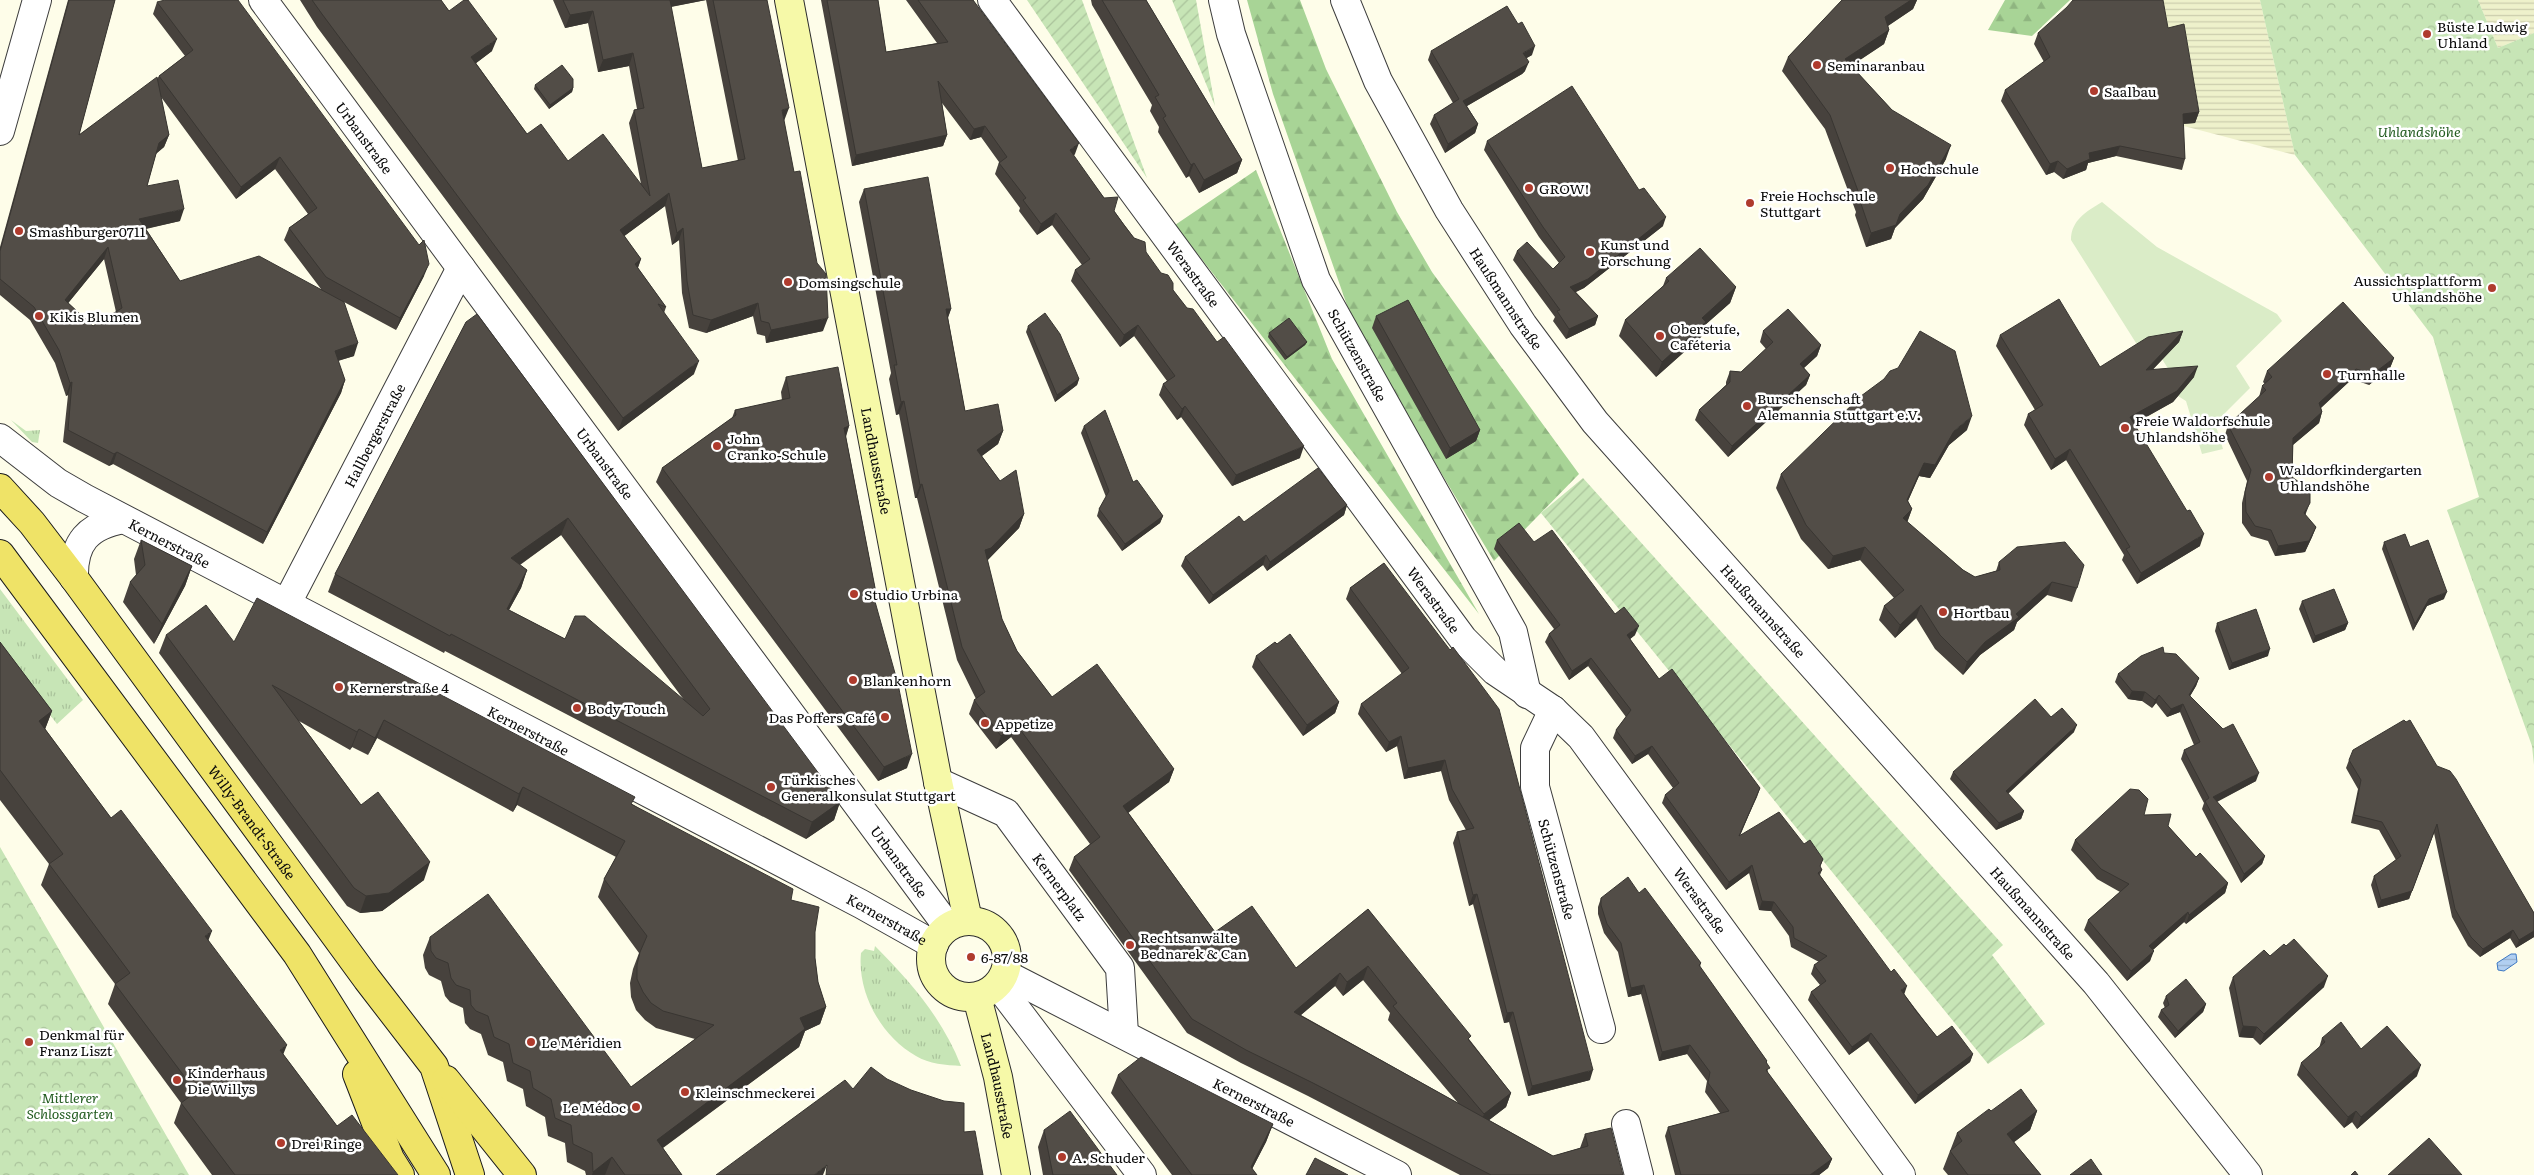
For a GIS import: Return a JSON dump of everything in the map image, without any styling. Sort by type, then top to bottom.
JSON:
[{"type":"main road","name":"Willy-Brandt-Straße","points":[[2,490],[74,578],[367,979],[434,1066],[470,1175]]},
{"type":"main road","points":[[0,554],[297,954],[436,1175]]},
{"type":"main road","points":[[334,1012],[390,1159],[400,1175]]},
{"type":"main road","points":[[434,1066],[522,1175]]},
{"type":"street","points":[[0,131],[36,0]]},
{"type":"street","name":"Urbanstraße","points":[[263,0],[950,931]]},
{"type":"street","name":"Landhausstraße","points":[[789,0],[938,782],[950,931]]},
{"type":"street","name":"Werastraße","points":[[992,0],[1463,639],[1495,671],[1553,710],[1581,737],[1901,1175]]},
{"type":"street","name":"Schützenstraße","points":[[1223,0],[1230,34],[1316,280],[1513,632],[1527,694]]},
{"type":"street","name":"Haußmannstraße","points":[[1345,0],[1378,81],[1448,210],[1523,325],[1562,380],[1595,422],[2096,984],[2248,1175]]},
{"type":"street","name":"Hallbergerstraße","points":[[288,603],[461,268]]},
{"type":"street","name":"Kernerstraße","points":[[0,420],[32,464]]},
{"type":"street","name":"Kernerstraße","points":[[0,438],[58,483],[123,519],[288,603],[861,904],[950,931]]},
{"type":"street","name":"Kernerstraße","points":[[74,578],[74,559],[86,536],[103,524],[123,519]]},
{"type":"street","name":"Schützenstraße","points":[[1553,710],[1535,748],[1535,787],[1601,1029]]},
{"type":"street","name":"Kernerplatz","points":[[938,782],[1006,813],[1012,821],[1120,968],[1124,1034]]},
{"type":"street","points":[[981,922],[992,928],[1001,937],[1007,949],[1008,962],[993,985],[965,997],[954,994],[940,983],[932,968],[950,931],[981,922]]},
{"type":"street","points":[[993,985],[1142,1175]]},
{"type":"street","name":"Landhausstraße","points":[[993,985],[998,1077],[1016,1175]]},
{"type":"street","name":"Kernerstraße","points":[[993,985],[1124,1034],[1397,1175]]},
{"type":"street","points":[[1626,1124],[1639,1175]]},
{"type":"green space","points":[[1027,0],[1082,0],[1147,178]]},
{"type":"green space","points":[[1172,0],[1196,0],[1215,106]]},
{"type":"green space","points":[[1247,0],[1300,0],[1326,69],[1397,212],[1432,272],[1579,474],[1494,561],[1356,331],[1273,94]]},
{"type":"green space","points":[[2005,0],[2070,0],[2032,36],[1988,30]]},
{"type":"green space","points":[[2125,0],[2260,0],[2295,155],[2180,125]]},
{"type":"green space","name":"Uhlandshöhe","points":[[2260,0],[2478,0],[2498,48],[2534,33],[2534,765],[2532,746],[2447,510],[2479,497],[2433,337],[2295,155]]},
{"type":"green space","points":[[2478,0],[2534,0],[2534,33],[2498,48]]},
{"type":"green space","points":[[1256,170],[1332,359],[1479,614],[1175,225]]},
{"type":"green space","points":[[2102,202],[2157,247],[2277,314],[2282,321],[2236,366],[2250,388],[2215,423],[2223,449],[2202,454],[2186,401],[2178,396],[2174,378],[2162,359],[2166,355],[2143,354],[2071,240],[2074,227],[2081,217]]},
{"type":"green space","points":[[11,420],[26,431],[40,430],[38,443],[32,442]]},
{"type":"green space","points":[[1583,478],[2003,945],[1992,955],[2045,1024],[1988,1064],[1541,513]]},
{"type":"green space","points":[[0,589],[83,700],[57,724],[0,650]]},
{"type":"green space","name":"Mittlerer Schlossgarten","points":[[0,847],[189,1175],[0,1175]]},
{"type":"green space","points":[[875,946],[913,987],[935,1017],[945,1032],[961,1066],[938,1064],[921,1059],[903,1047],[882,1025],[867,998],[861,968],[861,953],[865,949],[874,951]]},
{"type":"water","points":[[2511,954],[2516,954],[2517,962],[2504,971],[2498,970],[2497,963]]},
{"type":"building","points":[[69,0],[115,0],[79,135],[157,77],[169,135],[159,143],[147,186],[178,180],[184,209],[139,219],[180,281],[259,256],[344,302],[358,343],[335,351],[345,380],[267,532],[117,452],[114,454],[68,430],[72,382],[70,383],[59,350],[34,307],[0,279],[0,251]],"holes":[[[108,247],[122,308],[93,326],[65,300]]]},
{"type":"building","points":[[165,0],[238,0],[419,245],[424,240],[429,264],[400,318],[326,277],[289,228],[317,208],[280,157],[241,187],[159,76],[193,50],[157,2]]},
{"type":"building","points":[[312,0],[441,0],[449,11],[464,0],[468,0],[497,39],[471,57],[527,134],[541,124],[568,161],[603,134],[650,196],[634,110],[644,108],[633,53],[603,60],[593,11],[570,15],[563,0],[670,0],[702,168],[745,159],[713,0],[767,0],[789,108],[782,110],[794,172],[800,171],[817,263],[826,274],[828,318],[771,330],[769,323],[761,321],[758,303],[711,320],[693,315],[687,281],[683,228],[677,233],[669,193],[620,230],[641,259],[635,264],[666,307],[658,304],[699,361],[623,418]]},
{"type":"building","points":[[827,0],[878,0],[886,52],[948,42],[918,0],[973,0],[1079,143],[1070,150],[1104,198],[1118,197],[1114,211],[1124,225],[1134,238],[1145,242],[1146,252],[1161,273],[1168,275],[1173,283],[1173,290],[1187,308],[1193,309],[1217,342],[1224,337],[1304,446],[1236,475],[1185,406],[1182,409],[1163,384],[1175,376],[1138,325],[1124,335],[1075,270],[1090,259],[1056,213],[1041,224],[1023,200],[1026,198],[999,163],[1007,157],[985,126],[974,129],[938,81],[947,135],[856,155]]},
{"type":"building","points":[[1102,0],[1146,0],[1242,160],[1204,180],[1194,163],[1191,165],[1163,118],[1166,116],[1155,97],[1159,95]]},
{"type":"building","points":[[1842,0],[1911,0],[1885,17],[1889,30],[1845,59],[1892,110],[1951,145],[1928,185],[1900,214],[1896,225],[1871,233],[1860,201],[1861,199],[1830,115],[1788,57]]},
{"type":"building","name":"Saalbau","points":[[2073,0],[2163,0],[2168,28],[2184,24],[2199,112],[2183,114],[2185,159],[2120,146],[2089,153],[2090,159],[2067,169],[2058,161],[2050,164],[2005,90],[2050,57],[2038,33]]},
{"type":"building","points":[[1507,6],[1518,24],[1522,22],[1535,46],[1523,53],[1529,62],[1463,101],[1478,124],[1448,144],[1434,115],[1459,99],[1431,51]]},
{"type":"building","points":[[562,65],[573,79],[573,88],[550,105],[535,85]]},
{"type":"building","points":[[1572,86],[1639,190],[1644,188],[1666,217],[1588,279],[1570,287],[1598,316],[1569,329],[1557,311],[1560,310],[1517,251],[1527,242],[1553,269],[1565,257],[1543,227],[1487,141]]},
{"type":"building","points":[[928,177],[951,309],[946,309],[965,411],[998,404],[1003,431],[977,450],[1000,481],[1016,470],[1024,514],[991,548],[985,550],[1002,619],[1017,651],[1052,697],[1097,664],[1174,769],[1123,806],[1215,932],[1252,906],[1296,968],[1368,909],[1471,1036],[1468,1039],[1511,1093],[1484,1114],[1393,1006],[1397,1003],[1368,966],[1347,982],[1340,973],[1294,1012],[1553,1156],[1588,1146],[1585,1134],[1611,1128],[1623,1175],[1491,1175],[1246,1050],[1192,1019],[1074,857],[1100,837],[1016,724],[1001,736],[974,700],[985,692],[962,647],[922,484],[920,485],[904,401],[901,402],[894,365],[897,365],[864,189]]},
{"type":"building","points":[[1700,248],[1736,287],[1702,318],[1706,322],[1662,362],[1625,320],[1669,281],[1666,278]]},
{"type":"building","points":[[2059,299],[2100,367],[2148,337],[2183,331],[2146,370],[2198,366],[2177,391],[2130,417],[2187,511],[2190,510],[2204,534],[2141,573],[2126,549],[2130,547],[2070,449],[2055,459],[2028,414],[2043,405],[2000,335]]},
{"type":"building","points":[[1408,300],[1480,430],[1450,448],[1376,316]]},
{"type":"building","points":[[2343,302],[2394,358],[2373,374],[2356,369],[2319,403],[2322,412],[2293,438],[2292,477],[2310,490],[2310,503],[2304,513],[2316,527],[2309,541],[2278,546],[2271,530],[2255,526],[2246,512],[2245,492],[2251,470],[2228,425],[2266,390],[2262,386],[2272,377],[2267,371]]},
{"type":"building","name":"Burschenschaft Alemannia Stuttgart e.V.","points":[[1788,309],[1821,345],[1800,364],[1810,375],[1732,446],[1699,410],[1730,382],[1730,371],[1741,372],[1773,342],[1763,331]]},
{"type":"building","points":[[1045,313],[1060,334],[1079,379],[1057,395],[1028,326]]},
{"type":"building","points":[[477,314],[840,802],[812,822],[451,634],[450,636],[335,574],[466,322]],"holes":[[[568,518],[710,709],[703,716],[585,616],[575,616],[565,639],[507,609],[527,570],[511,558]]]},
{"type":"building","points":[[1289,318],[1307,342],[1287,357],[1269,333]]},
{"type":"building","points":[[1920,331],[1955,351],[1972,416],[1954,431],[1935,465],[1924,463],[1907,500],[1912,509],[1903,518],[1963,570],[1975,577],[2000,570],[1999,562],[2017,547],[2065,542],[2084,565],[2077,588],[2052,582],[2016,614],[2019,617],[1985,642],[1967,662],[1940,635],[1921,605],[1900,625],[1884,606],[1904,590],[1865,547],[1833,556],[1806,525],[1781,474],[1861,396],[1884,379],[1890,371],[1898,368]]},
{"type":"building","points":[[838,367],[849,426],[844,428],[877,598],[874,598],[898,684],[912,754],[884,767],[662,468],[736,415],[735,410],[790,398],[786,377]]},
{"type":"building","points":[[1105,410],[1133,482],[1137,480],[1163,516],[1125,544],[1099,509],[1109,491],[1084,426]]},
{"type":"building","points":[[1318,468],[1347,505],[1270,562],[1266,555],[1213,595],[1185,557],[1239,516],[1244,522]]},
{"type":"building","points":[[1519,523],[1534,542],[1552,530],[1615,614],[1624,607],[1639,626],[1627,635],[1659,679],[1672,669],[1760,788],[1739,836],[1779,812],[1804,844],[1810,840],[1823,859],[1820,866],[1822,870],[1818,873],[1891,972],[1894,969],[1907,986],[1901,990],[1916,1011],[1937,1037],[1952,1026],[1973,1054],[1918,1095],[1871,1033],[1852,1047],[1811,992],[1826,981],[1814,965],[1827,956],[1794,938],[1793,927],[1774,902],[1762,901],[1752,865],[1729,882],[1665,795],[1679,783],[1652,746],[1635,756],[1616,730],[1631,710],[1591,658],[1572,671],[1549,634],[1560,625],[1497,540]]},
{"type":"building","points":[[2405,534],[2410,547],[2428,540],[2447,592],[2429,599],[2415,624],[2384,542]]},
{"type":"building","points":[[141,540],[192,566],[162,624],[130,582],[145,565]]},
{"type":"building","points":[[1384,563],[1450,650],[1453,647],[1499,709],[1593,1070],[1532,1086],[1513,1012],[1507,1013],[1477,894],[1473,895],[1457,832],[1474,828],[1452,789],[1445,760],[1408,768],[1401,736],[1389,742],[1361,704],[1409,668],[1350,588]]},
{"type":"building","points":[[2334,589],[2348,623],[2315,636],[2302,601]]},
{"type":"building","points":[[257,598],[635,797],[631,804],[793,889],[791,900],[819,907],[815,932],[815,958],[818,982],[826,1007],[800,1018],[805,1029],[657,1140],[682,1175],[625,1175],[612,1157],[593,1172],[592,1153],[573,1144],[571,1125],[555,1118],[551,1099],[533,1088],[530,1071],[513,1063],[509,1044],[494,1037],[488,1016],[476,1011],[471,1005],[470,990],[456,985],[451,978],[448,963],[436,958],[431,951],[430,937],[488,894],[631,1087],[714,1025],[663,1011],[651,1003],[643,992],[637,979],[637,965],[647,936],[604,879],[625,841],[523,787],[519,794],[384,720],[375,738],[359,729],[357,732],[272,685],[361,805],[378,792],[430,862],[389,893],[366,896],[354,888],[166,635],[206,605],[234,642]]},
{"type":"building","points":[[2256,609],[2270,649],[2232,663],[2217,623]]},
{"type":"building","points":[[1290,634],[1339,702],[1307,725],[1256,656]]},
{"type":"building","points":[[0,642],[52,711],[39,721],[111,818],[121,810],[212,931],[205,936],[287,1045],[280,1050],[337,1126],[352,1115],[398,1175],[235,1175],[181,1103],[196,1092],[115,984],[130,973],[49,864],[63,854],[0,770]]},
{"type":"building","points":[[2163,647],[2164,653],[2176,654],[2199,678],[2189,695],[2223,729],[2233,724],[2259,773],[2213,797],[2265,856],[2244,874],[2205,801],[2209,798],[2184,750],[2200,742],[2183,704],[2171,709],[2159,695],[2155,700],[2145,692],[2132,691],[2118,674],[2141,656]]},
{"type":"building","points":[[2035,699],[2051,717],[2062,708],[2077,725],[2006,791],[2024,811],[1999,823],[1953,772]]},
{"type":"building","points":[[2404,720],[2406,722],[2410,720],[2437,766],[2450,771],[2456,779],[2534,913],[2534,931],[2519,940],[2513,930],[2483,949],[2471,937],[2455,909],[2437,824],[2412,891],[2381,900],[2374,876],[2401,856],[2382,822],[2354,815],[2361,780],[2349,760],[2353,750]]},
{"type":"building","points":[[2130,789],[2139,790],[2148,799],[2144,815],[2171,814],[2168,826],[2196,857],[2200,853],[2228,883],[2189,915],[2188,912],[2149,946],[2154,951],[2131,971],[2088,920],[2129,884],[2101,869],[2075,840]]},
{"type":"building","points":[[1628,877],[1639,893],[1645,888],[1701,963],[1699,965],[1767,1061],[1770,1068],[1766,1070],[1832,1159],[1810,1175],[1681,1175],[1668,1127],[1729,1111],[1708,1083],[1710,1072],[1690,1045],[1662,1052],[1644,985],[1631,988],[1621,943],[1607,924],[1601,905],[1601,898]]},
{"type":"building","points":[[2294,939],[2328,976],[2264,1034],[2257,1027],[2243,1026],[2233,977],[2264,950],[2270,956],[2284,944],[2286,946]]},
{"type":"building","points":[[2186,979],[2206,1004],[2178,1031],[2161,1010],[2169,1005],[2166,996]]},
{"type":"building","points":[[2341,1022],[2361,1049],[2387,1026],[2421,1065],[2361,1117],[2356,1111],[2348,1117],[2301,1063],[2325,1042],[2322,1038]]},
{"type":"building","points":[[1141,1057],[1273,1124],[1251,1167],[1257,1175],[1192,1175],[1118,1075]]},
{"type":"building","points":[[871,1067],[887,1079],[911,1090],[944,1101],[964,1103],[964,1132],[975,1131],[983,1175],[826,1175],[827,1165],[814,1175],[716,1175],[845,1080],[853,1089]]},
{"type":"building","points":[[2021,1089],[2037,1111],[2007,1134],[2041,1175],[1968,1175],[1950,1151],[1962,1141],[1957,1133],[1989,1109],[1991,1111]]},
{"type":"building","points":[[1070,1111],[1117,1175],[1053,1175],[1044,1130]]},
{"type":"building","points":[[2429,1138],[2462,1175],[2388,1175]]},
{"type":"building","points":[[1315,1158],[1348,1175],[1306,1175]]},
{"type":"building","points":[[2091,1159],[2102,1175],[2070,1175]]},
{"type":"place","name":"Büste Ludwig Uhland","points":[[2427,34]]},
{"type":"place","name":"Seminaranbau","points":[[1817,65]]},
{"type":"place","name":"Saalbau","points":[[2094,91]]},
{"type":"place","name":"Hochschule","points":[[1890,168]]},
{"type":"place","name":"GROW!","points":[[1529,188]]},
{"type":"place","name":"Freie Hochschule Stuttgart","points":[[1750,203]]},
{"type":"place","name":"Smashburger0711","points":[[19,231]]},
{"type":"place","name":"Kunst und Forschung","points":[[1590,252]]},
{"type":"place","name":"Domsingschule","points":[[788,282]]},
{"type":"place","name":"Aussichtsplattform Uhlandshöhe","points":[[2492,288]]},
{"type":"place","name":"Kikis Blumen","points":[[39,316]]},
{"type":"place","name":"Oberstufe, Caféteria","points":[[1660,336]]},
{"type":"place","name":"Turnhalle","points":[[2327,374]]},
{"type":"place","name":"Burschenschaft Alemannia Stuttgart e.V.","points":[[1747,406]]},
{"type":"place","name":"Freie Waldorfschule Uhlandshöhe","points":[[2125,428]]},
{"type":"place","name":"John Cranko-Schule","points":[[717,446]]},
{"type":"place","name":"Waldorfkindergarten Uhlandshöhe","points":[[2269,477]]},
{"type":"place","name":"Studio Urbina","points":[[854,594]]},
{"type":"place","name":"Hortbau","points":[[1943,612]]},
{"type":"place","name":"Blankenhorn","points":[[853,680]]},
{"type":"place","name":"Kernerstraße 4","points":[[339,687]]},
{"type":"place","name":"Body Touch","points":[[577,708]]},
{"type":"place","name":"Das Poffers Café","points":[[885,717]]},
{"type":"place","name":"Appetize","points":[[985,723]]},
{"type":"place","name":"Türkisches Generalkonsulat Stuttgart","points":[[771,787]]},
{"type":"place","name":"Rechtsanwälte Bednarek & Can","points":[[1130,945]]},
{"type":"place","name":"6-87/88","points":[[971,957]]},
{"type":"place","name":"Denkmal für Franz Liszt","points":[[29,1042]]},
{"type":"place","name":"Le Méridien","points":[[531,1042]]},
{"type":"place","name":"Kinderhaus Die Willys","points":[[177,1080]]},
{"type":"place","name":"Kleinschmeckerei","points":[[685,1092]]},
{"type":"place","name":"Le Médoc","points":[[636,1107]]},
{"type":"place","name":"Drei Ringe","points":[[281,1143]]},
{"type":"place","name":"A. Schuder","points":[[1062,1157]]}]
